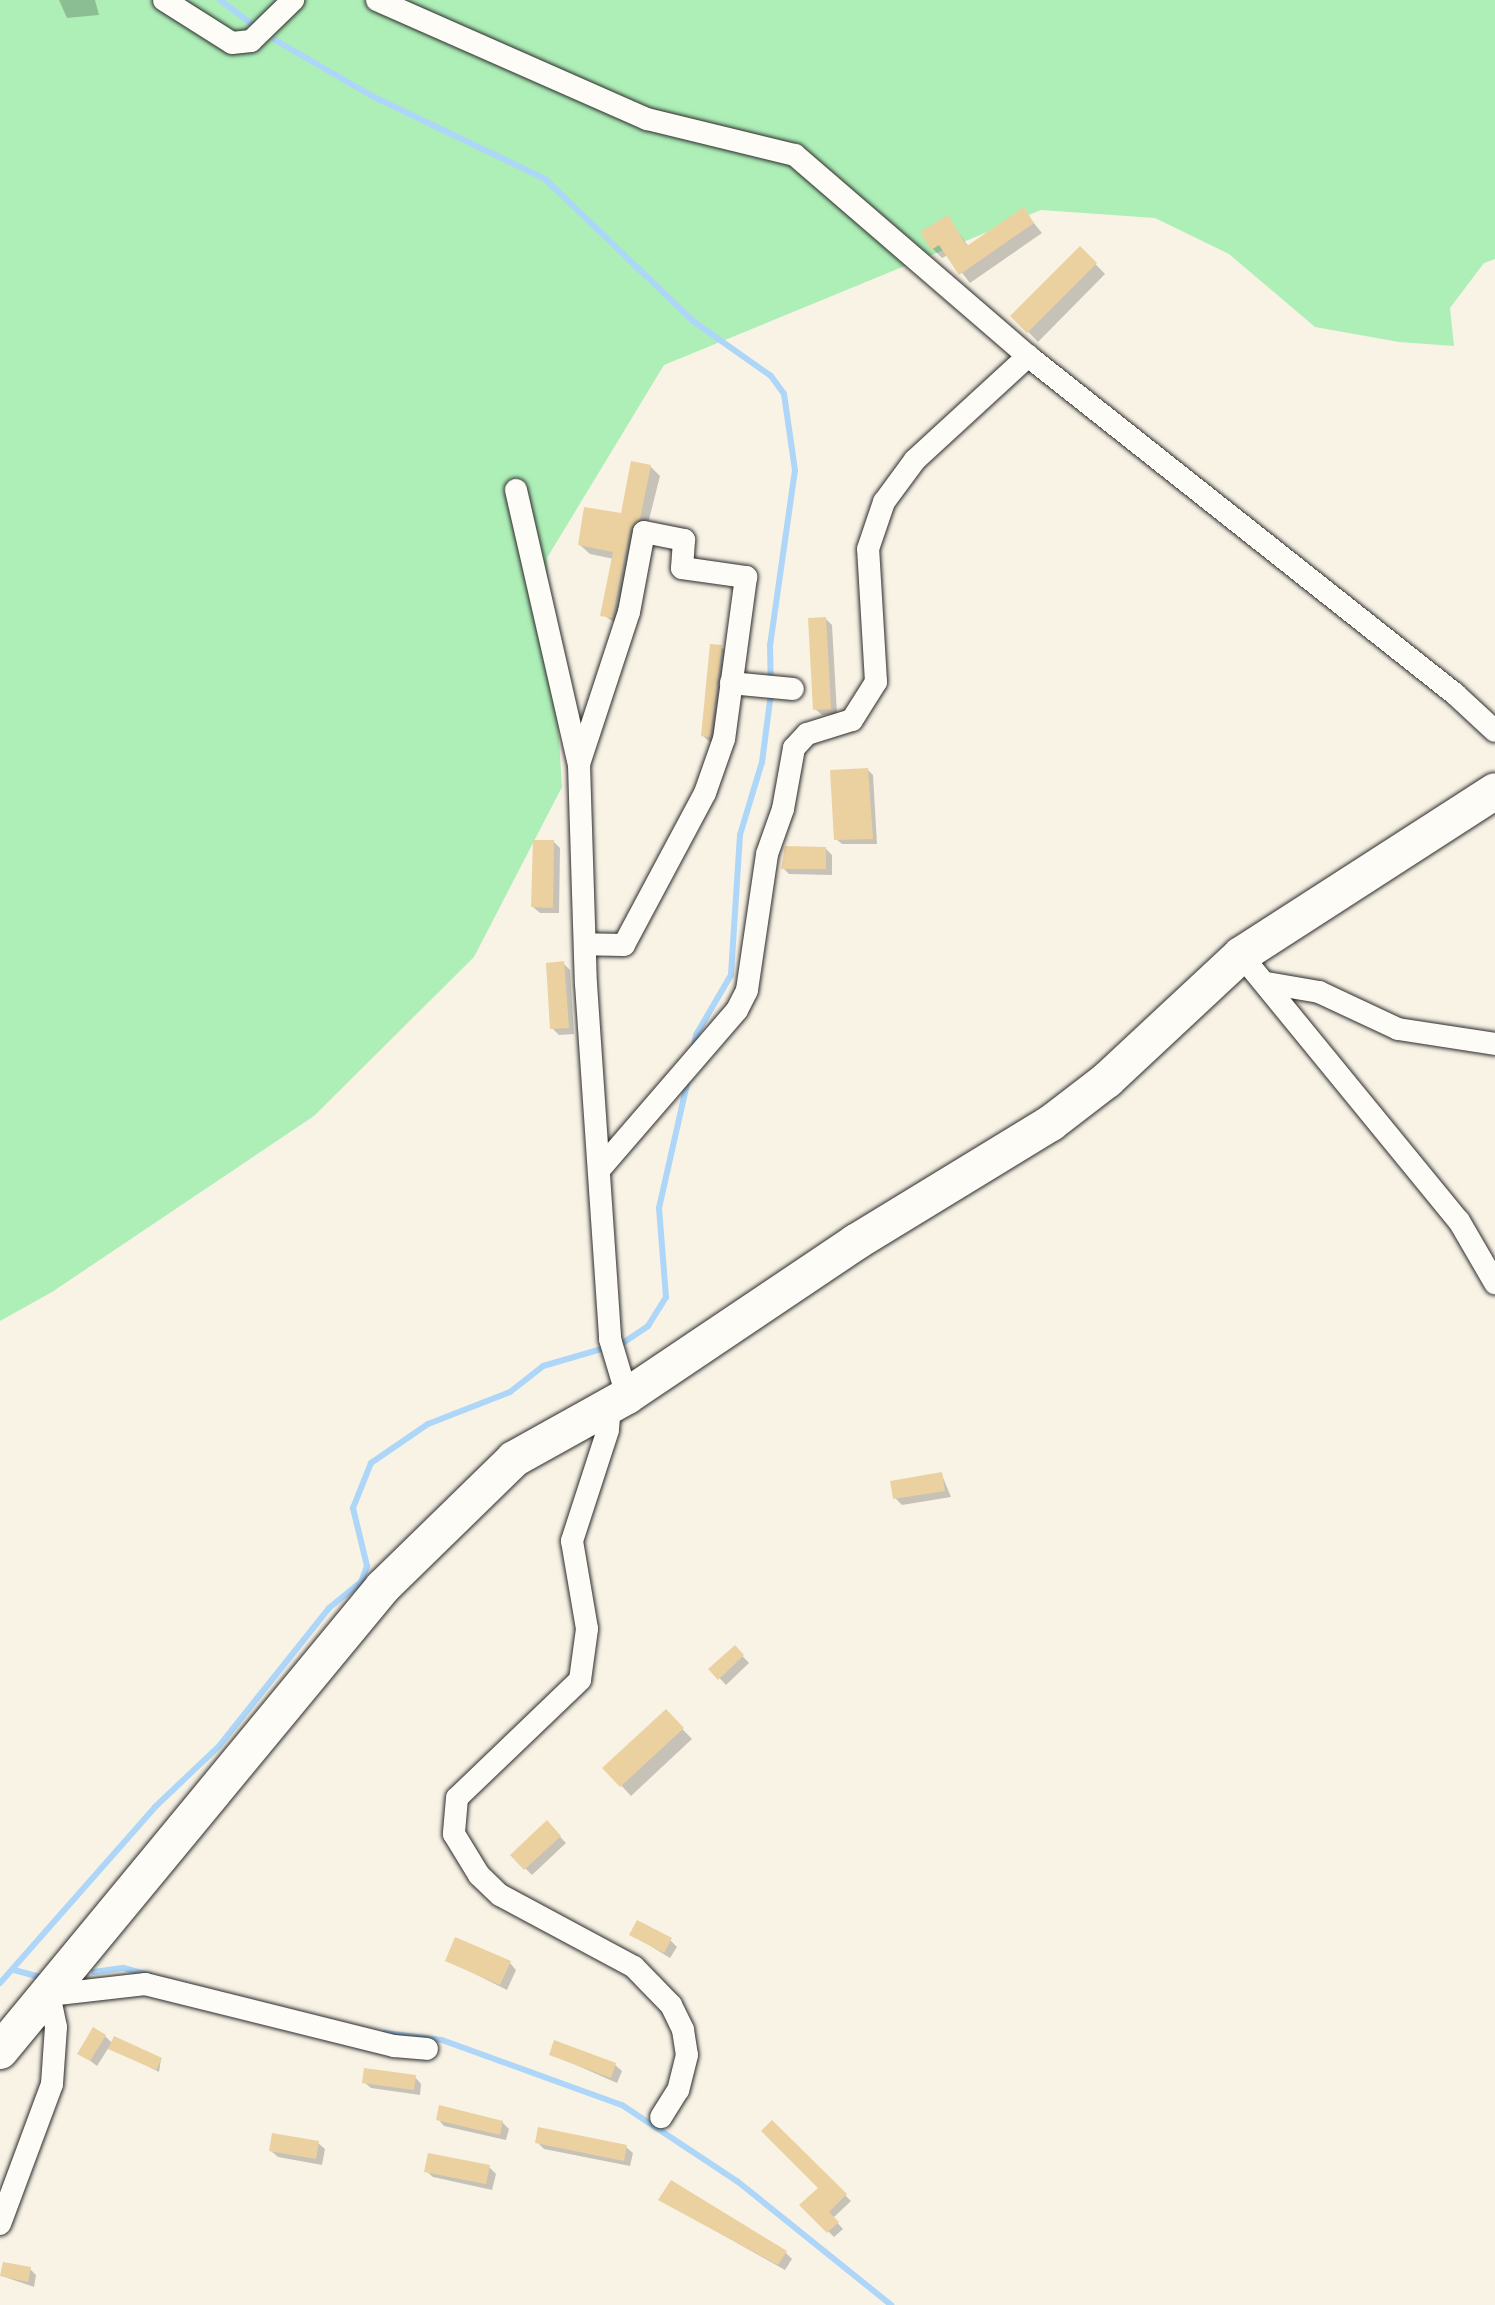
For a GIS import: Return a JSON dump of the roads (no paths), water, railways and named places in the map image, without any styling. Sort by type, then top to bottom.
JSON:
[{"type":"main road","points":[[0,2051],[404,1564],[514,1459],[618,1401],[856,1242],[1051,1123],[1107,1080],[1241,955],[1495,791]]},
{"type":"street","points":[[164,0],[232,43],[251,41],[293,0]]},
{"type":"street","points":[[377,0],[647,119],[795,155],[1028,356],[1455,694],[1495,731]]},
{"type":"street","points":[[599,1170],[730,1019],[747,990],[767,854],[783,809],[794,748],[807,734],[852,720],[876,682],[868,549],[884,502],[915,460],[1028,356]]},
{"type":"street","points":[[516,490],[579,765],[585,944],[610,1339],[618,1401],[572,1541],[587,1629],[580,1680],[457,1798],[454,1825],[479,1875],[500,1895],[634,1967],[671,2005],[683,2030],[687,2055],[678,2090],[661,2117]]},
{"type":"street","points":[[579,765],[629,612],[644,532],[684,540],[682,568],[746,577],[724,739],[705,793],[624,945],[585,944]]},
{"type":"street","points":[[731,683],[778,687]]},
{"type":"street","points":[[1241,955],[1459,1221],[1495,1283]]},
{"type":"street","points":[[1267,983],[1319,992],[1398,1029],[1495,1044]]},
{"type":"street","points":[[0,2224],[52,2084],[56,2027],[49,1995],[145,1984],[394,2046],[427,2049]]},
{"type":"waterway","points":[[220,0],[251,23]]},
{"type":"waterway","points":[[275,40],[372,96],[545,179],[693,321],[771,376],[784,394],[795,470],[770,645],[771,693],[762,762],[740,835],[731,975],[696,1035],[694,1048]]},
{"type":"waterway","points":[[620,1345],[648,1326],[666,1297],[659,1208],[689,1075]]},
{"type":"waterway","points":[[0,1983],[155,1807],[219,1746],[329,1608],[361,1582],[367,1566],[353,1508],[371,1463],[428,1424],[510,1392],[543,1366],[605,1348]]},
{"type":"waterway","points":[[94,1972],[124,1968],[149,1975]]},
{"type":"waterway","points":[[14,1970],[43,1978]]},
{"type":"waterway","points":[[385,2033],[442,2040],[622,2105],[737,2181],[891,2305]]}]
